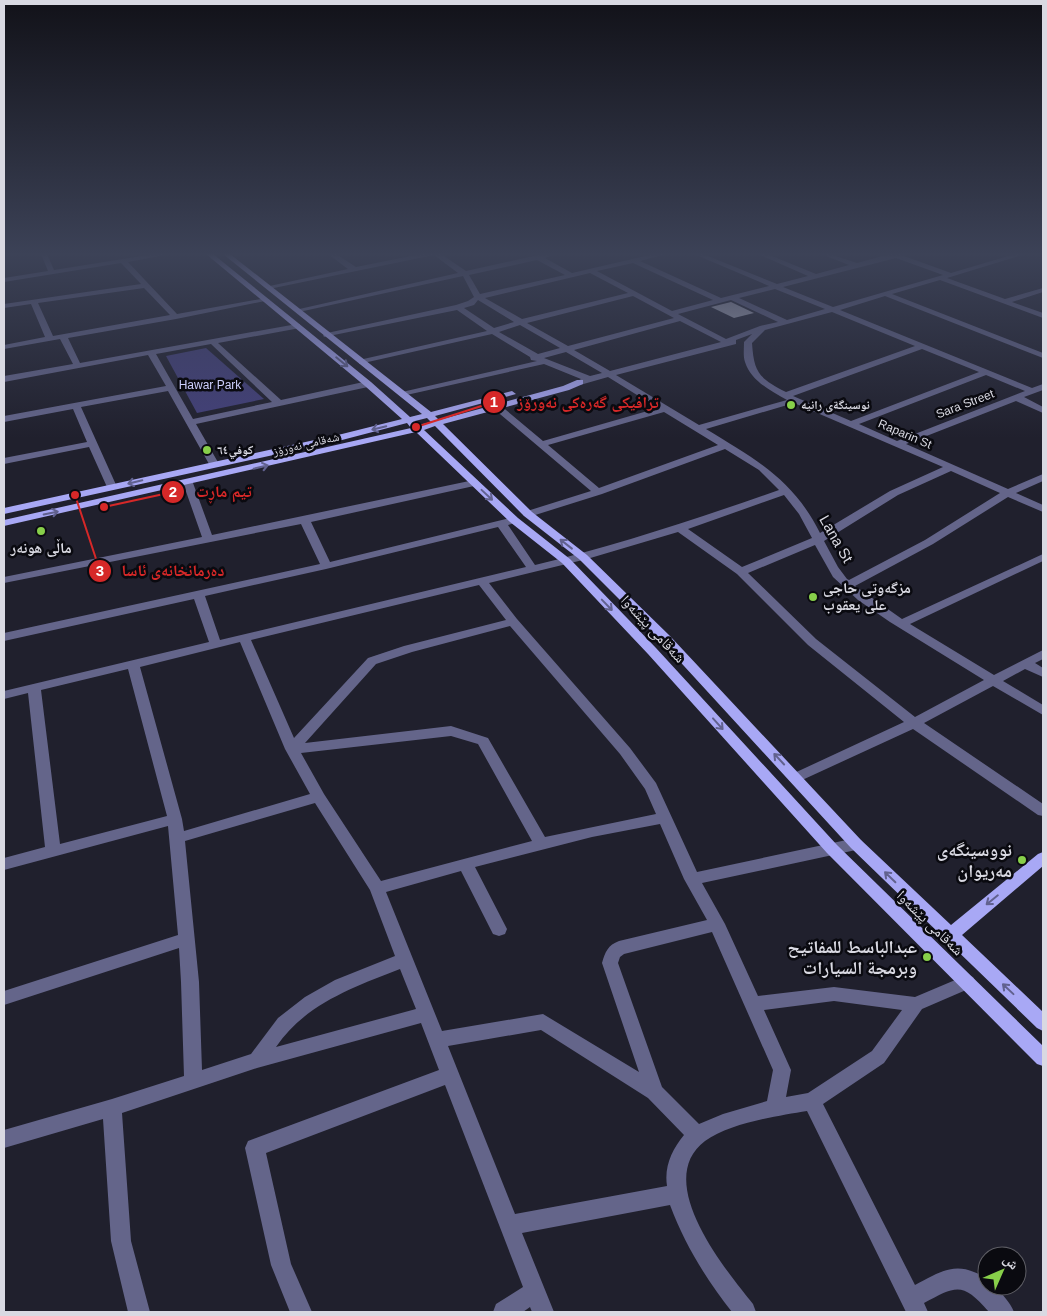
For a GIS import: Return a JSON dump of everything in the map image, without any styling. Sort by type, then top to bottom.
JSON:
[{"type":"main road","name":"شەقامی پێشەوا","points":[[284,315],[368,384],[514,520],[566,562],[652,651],[832,849],[1043,1058]]},
{"type":"main road","name":"شەقامی پێشەوا","points":[[305,315],[327,335],[405,394],[433,419],[528,514],[583,557],[666,639],[856,844],[1043,1023]]},
{"type":"main road","name":"شەقامی نەورۆز","points":[[433,419],[497,407],[585,381]]},
{"type":"main road","name":"شەقامی نەورۆز","points":[[4,523],[366,443],[413,425],[559,383],[585,381]]},
{"type":"main road","name":"شەقامی نەورۆز","points":[[4,511],[214,464],[413,425]]},
{"type":"main road","points":[[950,935],[1043,858]]},
{"type":"street","points":[[40,315],[50,339]]},
{"type":"street","points":[[4,347],[184,315]]},
{"type":"street","points":[[327,335],[419,315]]},
{"type":"street","points":[[469,315],[492,332],[538,360],[585,381]]},
{"type":"street","name":"Lana St","points":[[510,315],[762,468],[786,491],[808,521],[822,551],[848,585],[869,603],[901,624],[1043,711]]},
{"type":"street","points":[[362,362],[492,332],[548,315]]},
{"type":"street","points":[[675,315],[726,342]]},
{"type":"street","points":[[768,315],[786,324]]},
{"type":"street","name":"شەقامی نەورۆز","points":[[585,381],[726,342],[762,328],[786,324],[812,315]]},
{"type":"street","points":[[848,315],[1032,391]]},
{"type":"street","points":[[940,315],[1043,356]]},
{"type":"street","points":[[405,394],[538,360],[566,349],[681,318]]},
{"type":"street","name":"شەقامی نەورۆز","points":[[726,342],[748,342],[773,333],[786,324]]},
{"type":"street","points":[[4,379],[297,326]]},
{"type":"street","points":[[748,342],[762,328]]},
{"type":"street","points":[[63,337],[78,366]]},
{"type":"street","points":[[212,342],[279,403]]},
{"type":"street","name":"Raparin St","points":[[748,342],[750,364],[754,373],[772,388],[795,400],[1043,509]]},
{"type":"street","points":[[786,395],[923,346]]},
{"type":"street","points":[[151,353],[214,464]]},
{"type":"street","points":[[850,424],[987,372]]},
{"type":"street","points":[[190,422],[368,384]]},
{"type":"street","name":"Sara Street","points":[[897,444],[1043,387]]},
{"type":"street","points":[[4,419],[171,388]]},
{"type":"street","points":[[1016,397],[1043,410]]},
{"type":"street","points":[[696,429],[795,400]]},
{"type":"street","points":[[76,406],[112,487]]},
{"type":"street","points":[[497,407],[598,492]]},
{"type":"street","points":[[542,444],[664,409]]},
{"type":"street","points":[[4,461],[94,443]]},
{"type":"street","points":[[528,514],[598,492],[725,446]]},
{"type":"street","points":[[741,572],[817,540],[894,493],[951,467]]},
{"type":"street","points":[[848,585],[930,542],[1007,493],[1043,477]]},
{"type":"street","points":[[188,483],[208,540]]},
{"type":"street","points":[[4,580],[305,520],[474,483]]},
{"type":"street","points":[[4,695],[566,562],[680,528],[786,491]]},
{"type":"street","points":[[305,520],[326,566]]},
{"type":"street","points":[[4,637],[326,566],[514,520]]},
{"type":"street","points":[[501,523],[533,570]]},
{"type":"street","points":[[680,528],[741,572],[812,642],[914,723],[1043,812]]},
{"type":"street","points":[[901,624],[1043,557]]},
{"type":"street","points":[[482,582],[513,622],[625,752],[651,786],[692,878],[717,924],[782,1070],[774,1108]]},
{"type":"street","points":[[198,594],[216,646]]},
{"type":"street","points":[[292,749],[372,661],[408,648],[513,622]]},
{"type":"street","points":[[245,639],[292,749],[320,798],[377,888],[543,1312]]},
{"type":"street","points":[[795,778],[914,723],[1043,654]]},
{"type":"street","points":[[1025,664],[1043,673]]},
{"type":"street","points":[[134,665],[175,819],[190,982],[193,1080]]},
{"type":"street","points":[[34,688],[53,852]]},
{"type":"street","points":[[292,749],[451,731],[483,741],[542,845]]},
{"type":"street","points":[[177,838],[320,798]]},
{"type":"street","points":[[377,888],[628,824],[664,818]]},
{"type":"street","points":[[4,864],[175,819]]},
{"type":"street","points":[[692,878],[856,844]]},
{"type":"street","points":[[466,865],[499,929]]},
{"type":"street","points":[[655,1092],[610,962],[613,953],[619,948],[717,924]]},
{"type":"street","points":[[4,998],[186,939]]},
{"type":"street","points":[[257,1060],[284,1023],[314,1001],[350,981],[404,960]]},
{"type":"street","points":[[753,1004],[834,994],[916,1004],[967,982]]},
{"type":"street","points":[[745,1312],[714,1272],[688,1227],[676,1194],[676,1170],[682,1151],[697,1135],[712,1128],[774,1108],[812,1101],[878,1057],[916,1004]]},
{"type":"street","points":[[4,1139],[112,1108],[257,1060],[425,1014]]},
{"type":"street","points":[[437,1040],[543,1022],[655,1092],[697,1135]]},
{"type":"street","points":[[301,1312],[281,1266],[255,1148],[449,1076]]},
{"type":"street","points":[[812,1101],[914,1306],[948,1279],[967,1278],[985,1291],[1002,1312]]},
{"type":"street","points":[[112,1108],[120,1241],[139,1312]]},
{"type":"street","points":[[508,1226],[676,1194]]},
{"type":"street","points":[[504,1312],[534,1292]]},
{"type":"green space","name":"Hawar Park","points":[[206,348],[264,399],[197,413],[166,356]]},
{"type":"building","points":[[729,315],[744,315],[734,318]]},
{"type":"place","name":"نوسينگةى رانيه","points":[[791,405]]},
{"type":"place","name":"ترافیکی گەرەکی نەورۆز","points":[[416,427]]},
{"type":"place","name":"كوفي٦٤","points":[[207,450]]},
{"type":"place","name":"دەرمانخانەی ئاسا","points":[[75,495]]},
{"type":"place","name":"تیم ماڕت","points":[[104,507]]},
{"type":"place","name":"ماڵی هونەر","points":[[41,531]]},
{"type":"place","name":"مزگەوتی حاجی علی یعقوب","points":[[813,597]]},
{"type":"place","name":"نووسینگەی مەریوان","points":[[1022,860]]},
{"type":"place","name":"عبدالباسط للمفاتيح وبرمجة السيارات","points":[[927,957]]}]
